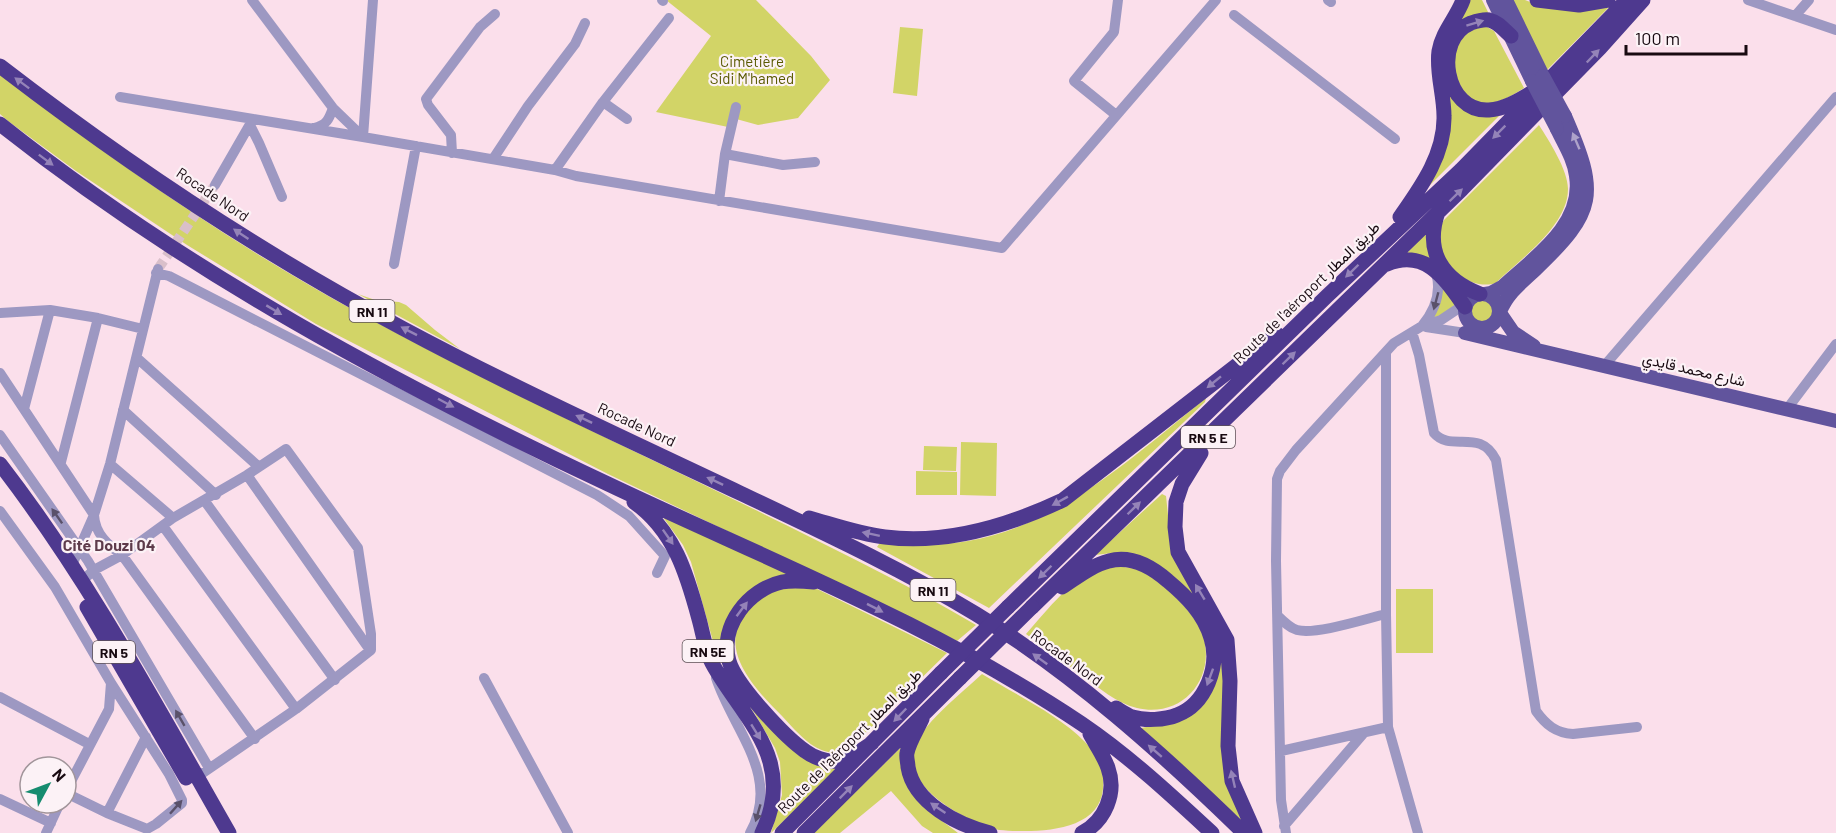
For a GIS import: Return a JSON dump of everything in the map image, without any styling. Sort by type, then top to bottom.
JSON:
[{"type":"highway","points":[[1378,247],[1424,182],[1438,151],[1444,118],[1439,50],[1463,0]]},
{"type":"highway","points":[[1537,0],[1579,6],[1608,0]]},
{"type":"highway","name":"Route de l'aéroport طريق المطار","points":[[782,833],[1008,607],[1327,296],[1461,170],[1540,81],[1627,0]]},
{"type":"highway","name":"RN 5 E","points":[[804,833],[1527,124],[1643,0]]},
{"type":"highway","points":[[1511,36],[1498,24],[1488,20],[1478,20],[1464,26],[1456,35],[1448,56],[1448,72],[1453,88],[1462,101],[1474,109],[1487,111],[1502,108],[1540,81]]},
{"type":"highway","name":"Rocade Nord","points":[[0,66],[120,154],[267,252],[453,354],[890,566],[978,616],[1087,693],[1184,777],[1244,833]]},
{"type":"highway","points":[[0,124],[47,161],[125,216],[278,313],[500,432],[609,485],[822,582],[1012,680],[1085,726],[1147,774],[1212,833]]},
{"type":"highway","points":[[1438,212],[1432,241],[1438,260],[1452,278],[1471,291],[1472,300]]},
{"type":"highway","points":[[1384,265],[1404,258],[1415,259],[1425,263],[1472,300]]},
{"type":"highway","points":[[768,506],[854,531],[886,537],[929,539],[977,532],[1027,518],[1063,500],[1327,296]]},
{"type":"highway","points":[[1219,427],[1182,484],[1176,502],[1175,527],[1178,552],[1227,640],[1230,681],[1228,746],[1232,781],[1255,833]]},
{"type":"highway","name":"RN 5","points":[[0,464],[72,565],[88,575],[109,623],[203,773],[229,833]]},
{"type":"highway","name":"RN 5","points":[[0,477],[74,585],[174,771],[219,833]]},
{"type":"highway","name":"RN 5E","points":[[609,485],[639,505],[656,521],[672,542],[684,567],[711,661],[757,732],[770,762],[774,783],[773,804],[762,833]]},
{"type":"highway","points":[[1032,607],[1092,568],[1110,560],[1128,560],[1144,564],[1162,576],[1198,611],[1212,640],[1215,664],[1207,686],[1193,705],[1178,715],[1154,719],[1132,717],[1087,693]]},
{"type":"highway","points":[[822,582],[782,582],[763,589],[752,597],[732,625],[727,645],[730,662],[747,693],[806,752],[822,759],[835,761],[854,755],[872,743]]},
{"type":"highway","points":[[926,711],[906,754],[910,775],[923,797],[938,809],[977,830],[990,833]]},
{"type":"highway","points":[[1082,833],[1099,820],[1108,804],[1112,784],[1108,767],[1085,726]]},
{"type":"main road","points":[[1472,300],[1466,317],[1476,329],[1496,323],[1508,296],[1571,234],[1586,207],[1588,187],[1580,150],[1565,116],[1511,36],[1493,0]]},
{"type":"main road","points":[[1472,300],[1491,294],[1502,287],[1559,233],[1570,218],[1577,196],[1576,176],[1570,156],[1506,0]]},
{"type":"main road","points":[[1472,300],[1497,302],[1500,313],[1513,332],[1543,352]]},
{"type":"main road","name":"شارع محمد قايدي","points":[[1476,329],[1496,341],[1836,421]]},
{"type":"street","points":[[252,0],[333,108],[363,137]]},
{"type":"street","points":[[363,137],[374,0]]},
{"type":"street","points":[[1116,115],[1074,81],[1114,32],[1118,0]]},
{"type":"street","points":[[120,97],[252,122],[312,128],[719,201],[1002,248],[1216,0]]},
{"type":"street","points":[[1748,0],[1836,30]]},
{"type":"street","points":[[1795,16],[1809,0]]},
{"type":"street","points":[[452,153],[452,135],[428,105],[426,99],[480,27],[495,14]]},
{"type":"street","points":[[1234,15],[1395,139]]},
{"type":"street","points":[[555,170],[603,102],[669,18]]},
{"type":"street","points":[[493,159],[528,106],[575,44],[585,23]]},
{"type":"street","points":[[1605,365],[1836,97]]},
{"type":"street","points":[[603,102],[627,119]]},
{"type":"street","points":[[719,201],[725,154],[735,107]]},
{"type":"street","points":[[312,128],[323,126],[328,121],[333,108]]},
{"type":"street","points":[[215,185],[252,122]]},
{"type":"street","points":[[252,122],[282,197]]},
{"type":"street","points":[[394,264],[416,146]]},
{"type":"street","points":[[725,154],[783,165],[815,162]]},
{"type":"street","points":[[72,565],[94,515],[110,464],[157,271],[597,495],[629,516],[653,540],[665,556],[657,573]]},
{"type":"street","points":[[1436,272],[1438,294],[1433,311],[1417,329],[1419,355],[1434,433],[1440,439],[1447,441],[1473,441],[1481,444],[1491,450],[1496,460],[1536,711],[1553,729],[1564,733],[1637,727]]},
{"type":"street","points":[[1285,829],[1281,800],[1277,479],[1280,471],[1296,450],[1394,343],[1417,329],[1442,320],[1472,300]]},
{"type":"street","points":[[0,313],[50,310],[143,328]]},
{"type":"street","points":[[24,409],[50,310]]},
{"type":"street","points":[[61,462],[98,318]]},
{"type":"street","points":[[1417,329],[1476,329]]},
{"type":"street","points":[[1787,409],[1836,344]]},
{"type":"street","points":[[1386,353],[1388,727],[1419,833]]},
{"type":"street","points":[[137,358],[259,467]]},
{"type":"street","points":[[0,373],[94,515],[94,527],[111,547],[122,555],[255,739]]},
{"type":"street","points":[[123,410],[216,495]]},
{"type":"street","points":[[0,435],[81,549],[88,575],[122,555],[173,518],[216,495],[286,448],[358,548],[371,634],[370,650],[296,709],[203,773]]},
{"type":"street","points":[[110,464],[173,518]]},
{"type":"street","points":[[247,475],[370,650]]},
{"type":"street","points":[[204,500],[335,680]]},
{"type":"street","points":[[0,511],[55,587],[146,737],[174,771],[182,803],[156,825],[147,829],[78,798]]},
{"type":"street","points":[[164,526],[296,709]]},
{"type":"street","points":[[1278,616],[1297,630],[1311,631],[1386,614]]},
{"type":"street","points":[[711,661],[724,698],[753,757],[759,776],[762,794],[760,807],[750,833]]},
{"type":"street","points":[[484,678],[568,833]]},
{"type":"street","points":[[78,767],[109,710],[111,682]]},
{"type":"street","points":[[0,697],[89,744]]},
{"type":"street","points":[[1281,751],[1388,727]]},
{"type":"street","points":[[1285,829],[1363,734]]},
{"type":"street","points":[[107,813],[146,737]]},
{"type":"street","points":[[0,799],[48,828]]},
{"type":"green space","name":"Cimetière Sidi M'hamed","points":[[666,0],[756,0],[811,56],[830,80],[798,118],[758,125],[729,117],[728,127],[656,112],[711,36]]},
{"type":"green space","points":[[1468,0],[1482,0],[1490,16],[1462,22],[1449,91],[1503,112],[1422,193],[1438,165],[1442,69]]},
{"type":"green space","points":[[1509,0],[1525,0],[1538,5],[1612,4],[1546,71]]},
{"type":"green space","points":[[900,27],[923,29],[917,96],[893,93]]},
{"type":"green space","points":[[1476,27],[1487,27],[1494,31],[1524,88],[1503,100],[1486,104],[1471,101],[1460,87],[1454,65],[1457,45],[1466,33]]},
{"type":"green space","points":[[0,74],[131,171],[221,231],[314,288],[466,369],[858,561],[976,625],[957,641],[608,474],[316,324],[187,245],[76,171],[8,121],[0,114]]},
{"type":"green space","points":[[1539,125],[1557,156],[1567,181],[1566,203],[1560,216],[1541,241],[1496,283],[1485,285],[1465,279],[1455,272],[1442,254],[1438,244],[1438,233],[1441,226],[1444,220]]},
{"type":"green space","points":[[1428,231],[1427,237],[1470,293],[1466,297],[1404,256]]},
{"type":"green space","points":[[1441,286],[1456,304],[1442,315],[1432,318]]},
{"type":"green space","points":[[358,294],[375,300],[399,302],[406,305],[460,349]]},
{"type":"green space","points":[[1482,298],[1491,302],[1495,311],[1491,320],[1482,324],[1473,320],[1469,311],[1473,302]]},
{"type":"green space","points":[[1206,398],[1205,402],[989,608],[877,547],[881,541],[936,543],[968,541],[1002,533],[1034,520],[1095,485]]},
{"type":"green space","points":[[961,442],[997,443],[996,496],[960,495]]},
{"type":"green space","points":[[924,446],[957,447],[956,471],[923,470]]},
{"type":"green space","points":[[916,471],[957,472],[957,495],[916,495]]},
{"type":"green space","points":[[1162,494],[1166,496],[1170,534],[1219,634],[1242,821],[1141,728],[1157,725],[1212,685],[1202,608],[1112,553],[1095,555]]},
{"type":"green space","points":[[660,513],[796,576],[778,576],[720,644],[720,654],[729,674],[783,737],[844,763],[771,833],[782,795],[780,762],[775,748],[755,714],[734,686],[716,652],[691,562],[683,545]]},
{"type":"green space","points":[[1114,566],[1137,569],[1154,579],[1184,606],[1202,632],[1206,649],[1201,679],[1182,701],[1169,707],[1154,710],[1122,703],[1026,634],[1056,600],[1082,578]]},
{"type":"green space","points":[[813,587],[947,653],[846,752],[826,752],[803,737],[760,693],[742,666],[736,651],[735,637],[740,622],[759,598],[780,588]]},
{"type":"green space","points":[[1396,589],[1433,589],[1433,653],[1396,653]]},
{"type":"green space","points":[[982,674],[1062,722],[1093,751],[1102,769],[1103,789],[1099,804],[1090,814],[1078,822],[1047,830],[999,830],[956,812],[928,791],[918,778],[913,765],[913,751],[917,742],[923,731],[942,710]]},
{"type":"green space","points":[[901,747],[903,776],[909,788],[925,807],[958,833],[933,833],[922,826],[891,791],[840,833],[814,833]]},
{"type":"tunnel","points":[[158,269],[215,185]]},
{"type":"district","name":"Cité Douzi 04","points":[[109,544]]}]
